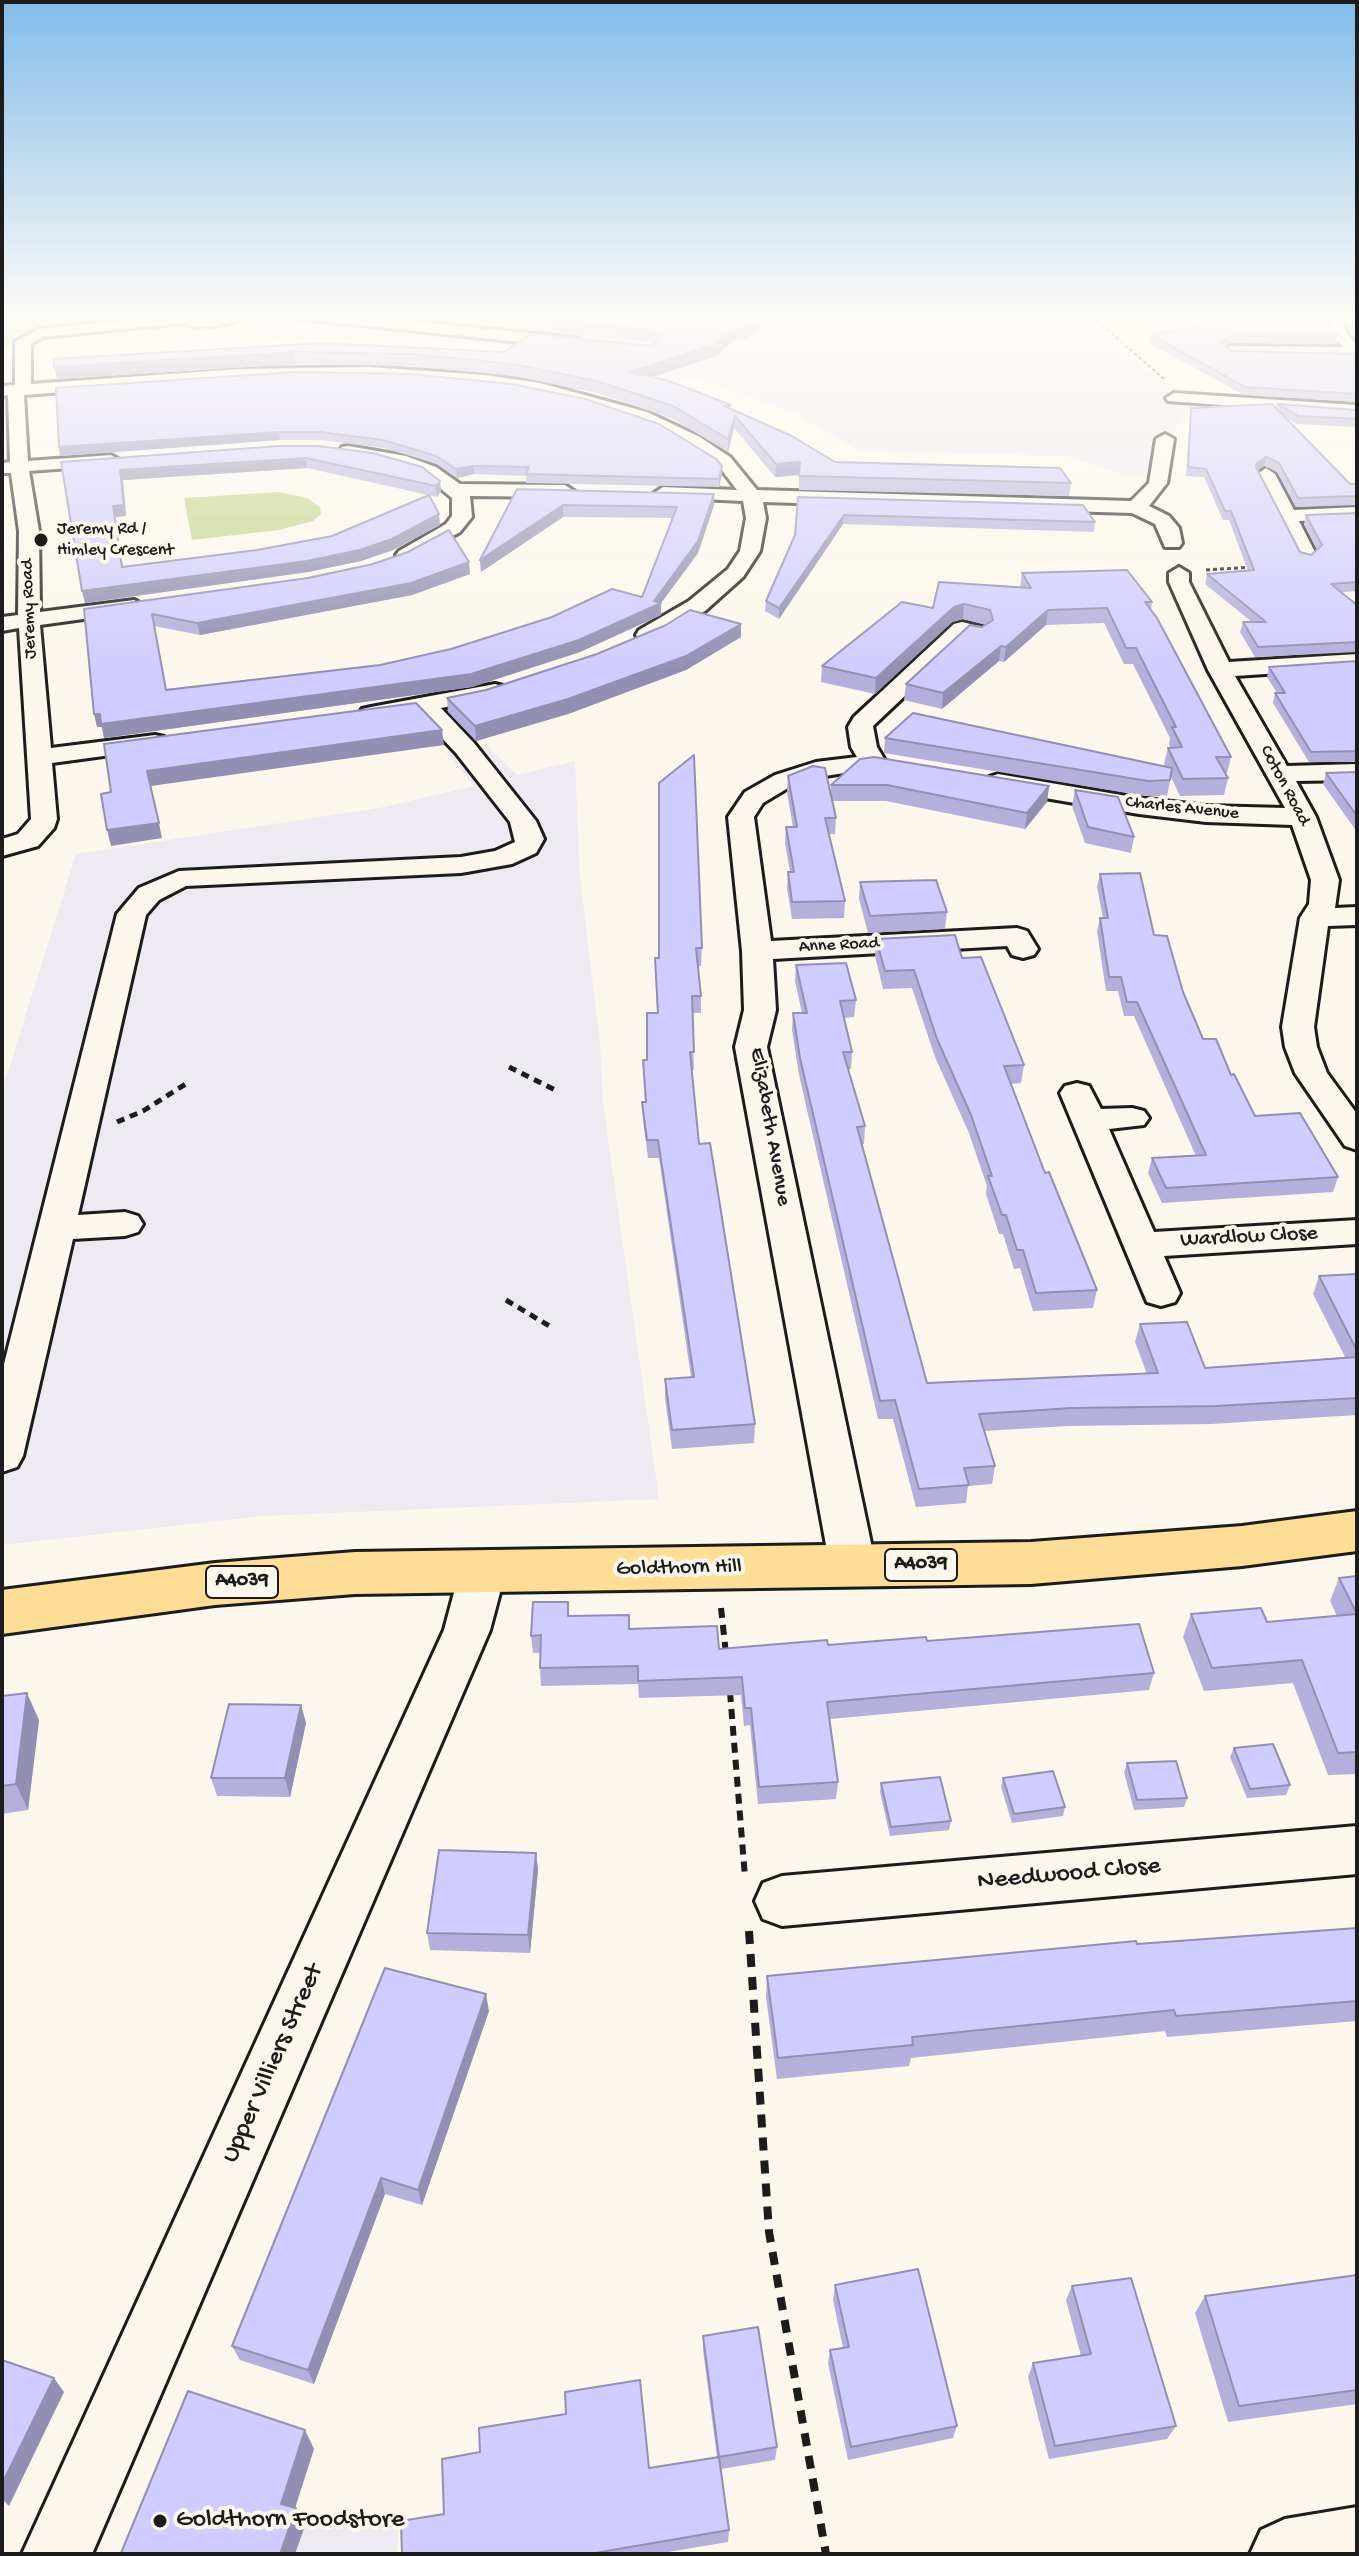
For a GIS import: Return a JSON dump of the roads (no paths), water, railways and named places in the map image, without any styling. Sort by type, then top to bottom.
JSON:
[{"type":"main road","name":"Goldthorn Hill","points":[[2,1612],[215,1584],[355,1573],[1031,1563],[1137,1556],[1357,1531]]},
{"type":"street","name":"Jeremy Road","points":[[2,848],[28,840],[41,828],[44,819],[29,620],[29,531],[10,468],[12,433]]},
{"type":"street","points":[[630,643],[657,631],[697,606],[736,573],[754,539],[756,508],[752,496],[724,461],[678,433]]},
{"type":"street","points":[[646,493],[1136,507],[1158,483],[1165,439]]},
{"type":"street","points":[[331,449],[377,455],[414,465],[438,476],[456,490],[463,508],[453,528],[429,544],[385,564]]},
{"type":"street","points":[[10,468],[137,458]]},
{"type":"street","points":[[1266,474],[1307,556]]},
{"type":"street","points":[[456,490],[583,492]]},
{"type":"street","name":"Coton Road","points":[[1136,507],[1162,520],[1169,528],[1181,562],[1179,582],[1220,670],[1303,817],[1325,880],[1323,904],[1315,918],[1298,1027],[1301,1047],[1341,1096],[1357,1139]]},
{"type":"street","points":[[1285,516],[1357,513]]},
{"type":"street","points":[[2,624],[148,604]]},
{"type":"street","name":"Elizabeth Avenue","points":[[853,1567],[751,1047],[760,1010],[757,951],[741,817],[744,809],[768,787],[784,780],[816,770],[883,763],[864,747],[860,727],[962,629]]},
{"type":"street","points":[[1220,670],[1357,661]]},
{"type":"street","points":[[348,717],[425,706],[513,686]]},
{"type":"street","points":[[2,1456],[132,914],[149,894],[179,879],[200,876],[461,865],[502,858],[526,847],[530,839],[523,821],[465,748],[425,706]]},
{"type":"street","points":[[39,757],[178,739]]},
{"type":"street","points":[[1280,774],[1357,772]]},
{"type":"street","name":"Charles Avenue","points":[[971,778],[1153,808],[1206,814],[1303,817]]},
{"type":"street","points":[[1315,918],[1357,916]]},
{"type":"street","name":"Anne Road","points":[[757,951],[1018,937]]},
{"type":"street","name":"Wardlow Close","points":[[1132,1118],[1083,1106],[1161,1293]]},
{"type":"street","points":[[57,1228],[125,1224]]},
{"type":"street","name":"Wardlow Close","points":[[1141,1245],[1357,1232]]},
{"type":"street","name":"Upper Villiers Street","points":[[57,2554],[467,1630],[483,1570]]},
{"type":"street","name":"Needwood Close","points":[[758,1901],[1357,1850]]},
{"type":"street","points":[[1285,2554],[1357,2541]]},
{"type":"place","name":"Jeremy Rd / Himley Crescent","points":[[41,540]]},
{"type":"place","name":"Goldthorn Foodstore","points":[[160,2521]]}]
